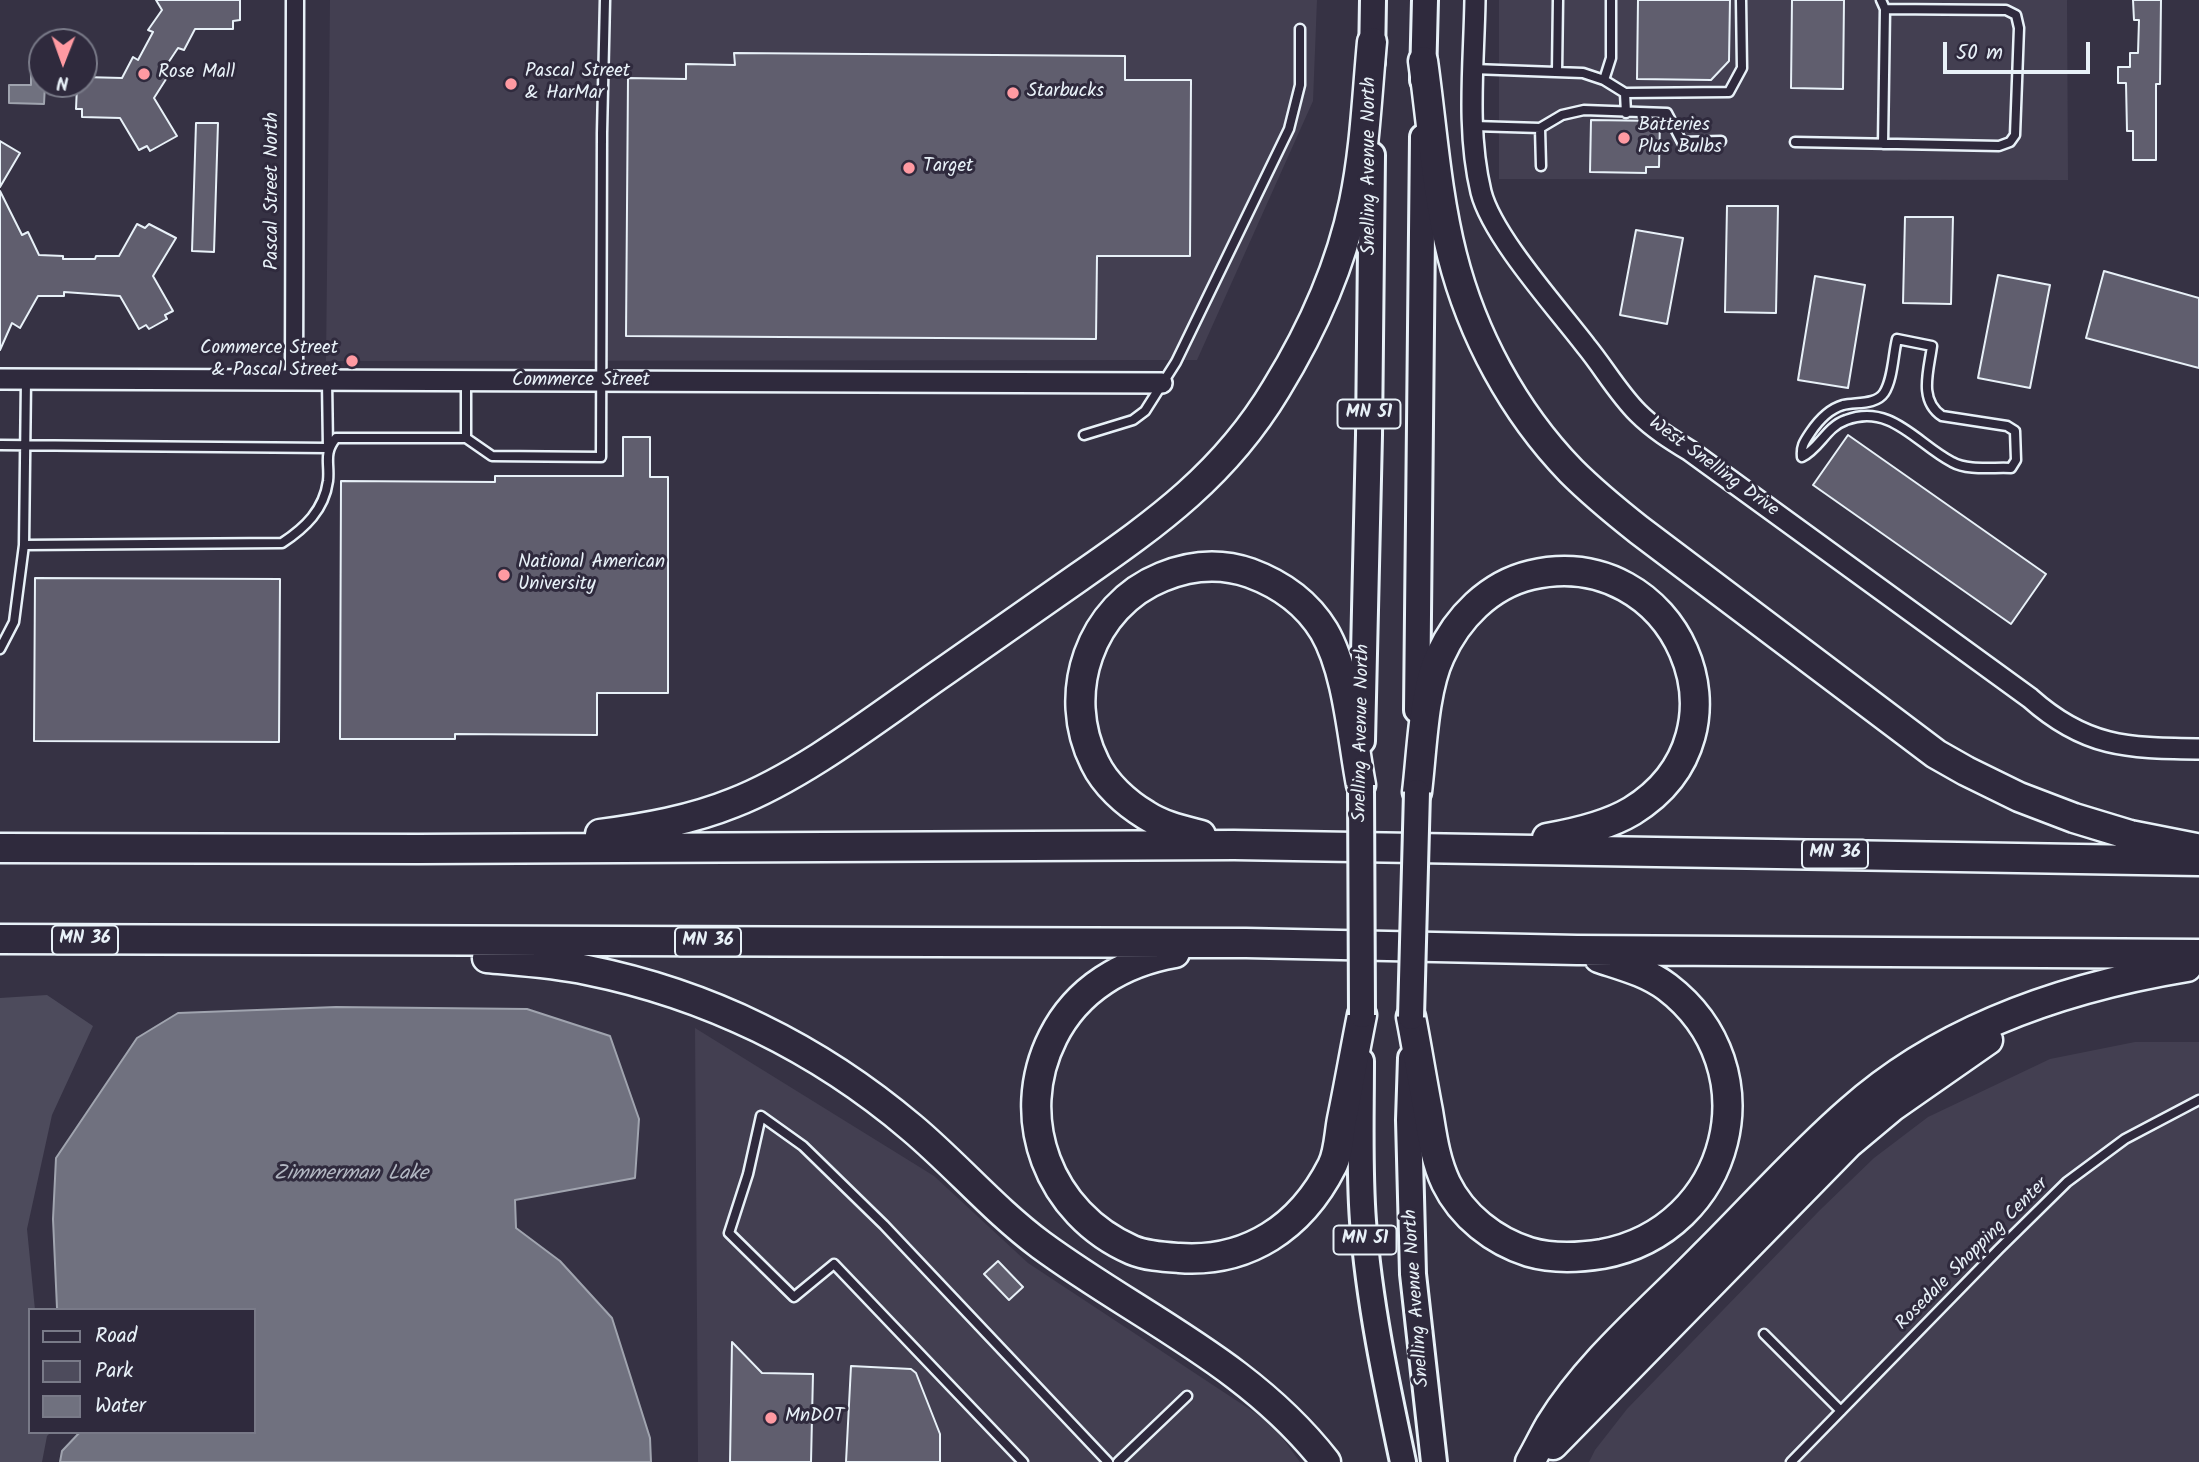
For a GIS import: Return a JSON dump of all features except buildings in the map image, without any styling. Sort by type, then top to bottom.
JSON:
[{"type":"highway","points":[[418,849],[601,834],[645,827],[732,804],[764,789],[823,754],[1153,525],[1183,501],[1252,425],[1276,390],[1319,309],[1339,258],[1353,205],[1359,174],[1373,42]]},
{"type":"highway","points":[[1423,61],[1452,254],[1466,302],[1509,391],[1538,432],[1570,470],[1600,499],[1639,530],[1936,754],[2019,797],[2074,818],[2130,835],[2199,849]]},
{"type":"highway","points":[[1234,845],[1167,826],[1147,816],[1110,785],[1095,765],[1085,741],[1080,721],[1080,698],[1084,668],[1093,640],[1107,619],[1131,594],[1152,581],[1174,572],[1198,567],[1215,566],[1240,570],[1265,579],[1288,592],[1307,609],[1323,630],[1335,654],[1342,678],[1361,785]]},
{"type":"highway","points":[[1417,792],[1431,683],[1439,657],[1465,615],[1483,599],[1504,584],[1525,577],[1559,571],[1581,572],[1624,586],[1658,611],[1681,641],[1689,661],[1695,697],[1691,737],[1684,755],[1665,784],[1633,810],[1600,826],[1552,837],[1471,848]]},
{"type":"highway","name":"MN 36","points":[[0,845],[418,849],[1234,845],[2199,861]]},
{"type":"highway","name":"MN 36","points":[[0,939],[1246,943],[1577,950],[2199,954]]},
{"type":"highway","points":[[170,941],[452,954],[538,962],[637,981],[758,1026],[833,1068],[876,1098],[913,1128],[991,1203],[1040,1244],[1230,1368],[1267,1398],[1326,1462]]},
{"type":"highway","points":[[1246,943],[1170,954],[1142,961],[1116,972],[1094,986],[1073,1006],[1046,1051],[1038,1076],[1035,1103],[1038,1133],[1045,1158],[1069,1201],[1086,1222],[1111,1238],[1134,1251],[1162,1257],[1216,1258],[1242,1251],[1285,1227],[1306,1208],[1334,1163],[1362,1015]]},
{"type":"highway","points":[[1411,1017],[1435,1154],[1446,1183],[1476,1223],[1496,1238],[1517,1248],[1541,1255],[1567,1258],[1620,1250],[1645,1240],[1668,1226],[1686,1210],[1703,1190],[1716,1166],[1725,1139],[1728,1112],[1725,1076],[1716,1049],[1702,1024],[1667,987],[1646,974],[1577,950]]},
{"type":"highway","points":[[1530,1462],[1551,1424],[1595,1366],[1851,1110],[1923,1058],[1979,1028],[2030,1006],[2137,975],[2199,965]]},
{"type":"highway","points":[[1536,1462],[1849,1143],[1892,1107],[1997,1034],[2081,990]]},
{"type":"main road","name":"Snelling Avenue North","points":[[1373,0],[1369,435],[1361,785],[1363,1219],[1372,1305],[1403,1462]]},
{"type":"main road","name":"Snelling Avenue North","points":[[1425,0],[1417,792],[1409,1121],[1413,1274],[1434,1462]]},
{"type":"street","name":"Pascal Street North","points":[[293,381],[295,0]]},
{"type":"street","name":"West Snelling Drive","points":[[1475,0],[1472,126],[1482,194],[1498,228],[1619,393],[1640,415],[1662,434],[1690,451],[2031,698],[2053,718],[2076,732],[2127,747],[2199,749]]},
{"type":"street","name":"Commerce Street","points":[[0,379],[1162,383]]},
{"type":"lane","points":[[327,448],[335,438],[466,438],[492,456],[601,457],[605,0]]},
{"type":"lane","points":[[1557,72],[1558,0]]},
{"type":"lane","points":[[1604,80],[1611,58],[1611,0]]},
{"type":"lane","points":[[1473,69],[1583,73],[1604,80],[1625,93],[1729,92],[1742,68],[1741,0]]},
{"type":"lane","points":[[1795,142],[1883,144],[2005,145],[2010,142],[2017,129],[2019,66],[2018,20],[2011,11],[1883,4],[1883,144]]},
{"type":"lane","points":[[1084,435],[1133,420],[1145,411],[1176,362],[1289,129],[1300,86],[1300,29]]},
{"type":"lane","points":[[1625,93],[1626,113]]},
{"type":"lane","points":[[1472,126],[1541,128],[1571,111],[1667,113],[1682,142],[1721,141]]},
{"type":"lane","points":[[1541,128],[1541,166]]},
{"type":"lane","points":[[1897,340],[1932,346],[1926,390],[1928,402],[1934,410],[1942,415],[2007,426],[2015,431],[2016,439],[2016,460],[2011,468],[1966,467],[1953,463],[1892,419],[1850,418],[1827,432],[1812,452],[1802,457],[1801,447],[1817,422],[1831,411],[1842,406],[1875,400],[1883,395],[1888,385],[1897,340]]},
{"type":"lane","points":[[0,649],[14,622],[24,545],[26,379]]},
{"type":"lane","points":[[24,545],[282,543],[305,527],[317,510],[328,483],[327,381]]},
{"type":"lane","points":[[466,381],[466,438]]},
{"type":"lane","points":[[0,445],[327,448]]},
{"type":"lane","name":"Rosedale Shopping Center","points":[[1791,1462],[1999,1249],[2078,1173],[2138,1130],[2199,1100]]},
{"type":"lane","points":[[1023,1462],[834,1264],[794,1297],[729,1233],[761,1116],[803,1146],[884,1225],[1108,1462]]},
{"type":"lane","points":[[1764,1334],[1841,1411]]},
{"type":"lane","points":[[1118,1462],[1187,1396]]},
{"type":"shaded area","points":[[330,0],[1317,0],[1313,101],[1197,360],[326,361]]},
{"type":"shaded area","points":[[1499,0],[2067,0],[2068,180],[1499,179]]},
{"type":"shaded area","points":[[695,1028],[934,1176],[1028,1263],[1272,1424],[1300,1462],[698,1462]]},
{"type":"shaded area","points":[[2135,1042],[2199,1042],[2199,1462],[1589,1462],[1595,1450],[1627,1409],[1874,1158],[1928,1117],[2050,1059]]},
{"type":"green space","points":[[47,995],[93,1026],[52,1115],[27,1229],[35,1308],[28,1308],[28,1434],[49,1434],[42,1462],[0,1462],[0,998]]},
{"type":"water","points":[[9,85],[28,85],[28,98],[44,98],[44,104],[9,103]]},
{"type":"water","name":"Zimmerman Lake","points":[[336,1007],[527,1009],[610,1036],[639,1119],[635,1178],[515,1200],[516,1228],[560,1261],[612,1318],[650,1438],[651,1462],[60,1462],[62,1451],[78,1434],[256,1434],[256,1308],[57,1308],[53,1219],[56,1158],[137,1038],[178,1013]]},
{"type":"place","name":"Rose Mall","points":[[144,74]]},
{"type":"place","name":"Pascal Street & HarMar","points":[[511,84]]},
{"type":"place","name":"Starbucks","points":[[1013,93]]},
{"type":"place","name":"Batteries Plus Bulbs","points":[[1624,138]]},
{"type":"place","name":"Target","points":[[909,168]]},
{"type":"place","name":"Commerce Street & Pascal Street","points":[[352,361]]},
{"type":"place","name":"National American University","points":[[504,575]]},
{"type":"place","name":"MnDOT","points":[[771,1418]]}]
